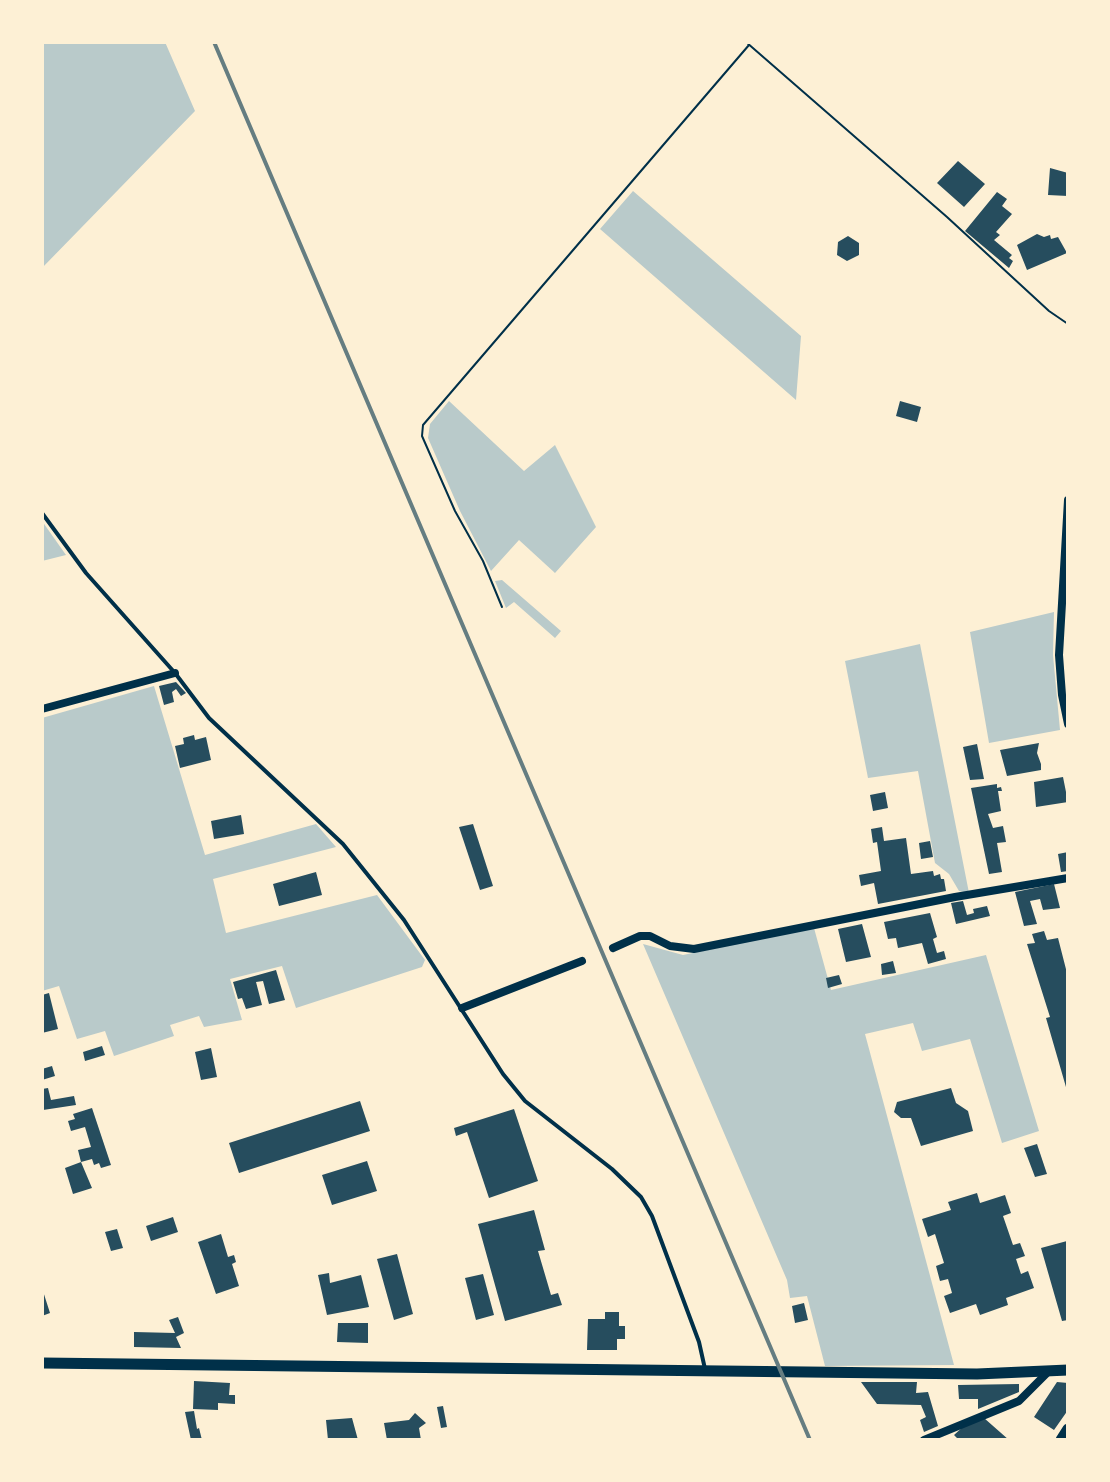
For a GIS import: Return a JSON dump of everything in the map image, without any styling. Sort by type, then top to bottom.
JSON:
[{"type":"main road","points":[[42,1363],[977,1374],[1068,1370]]},
{"type":"main road","points":[[1061,1440],[1068,1429]]},
{"type":"street","points":[[1068,500],[1059,655],[1068,724]]},
{"type":"street","points":[[42,709],[175,673]]},
{"type":"street","points":[[613,948],[640,936],[650,936],[670,946],[694,949],[1068,878]]},
{"type":"street","points":[[462,1008],[582,961]]},
{"type":"street","points":[[924,1440],[1019,1401],[1049,1371]]},
{"type":"lane","points":[[42,513],[86,573],[175,673],[209,718],[343,844],[404,920],[503,1074],[525,1101],[612,1169],[641,1197],[652,1216],[699,1342],[706,1371]]},
{"type":"path","points":[[502,607],[422,436],[423,425],[748,44],[947,217],[1049,311],[1068,324]]},
{"type":"shaded area","points":[[42,42],[165,42],[195,111],[42,268]]},
{"type":"shaded area","points":[[633,191],[801,336],[796,400],[600,229]]},
{"type":"shaded area","points":[[449,401],[524,471],[555,445],[596,527],[555,573],[519,540],[491,571],[428,438],[430,424]]},
{"type":"shaded area","points":[[42,521],[66,555],[42,561]]},
{"type":"shaded area","points":[[502,580],[561,631],[555,638],[514,602],[506,608],[495,581]]},
{"type":"shaded area","points":[[1054,612],[1053,655],[1060,730],[989,743],[970,632]]},
{"type":"shaded area","points":[[920,644],[969,893],[959,891],[949,874],[935,863],[918,771],[868,778],[845,661]]},
{"type":"shaded area","points":[[154,686],[205,855],[316,824],[336,847],[213,879],[226,933],[377,895],[425,960],[422,967],[296,1008],[282,966],[230,979],[242,1020],[204,1027],[199,1016],[170,1025],[174,1036],[114,1056],[105,1031],[77,1039],[59,986],[42,991],[42,718]]},
{"type":"shaded area","points":[[814,928],[831,990],[986,955],[1039,1131],[1002,1143],[970,1039],[922,1051],[913,1023],[865,1034],[954,1365],[825,1366],[807,1296],[790,1298],[787,1280],[643,944],[683,955]]},
{"type":"building","points":[[958,161],[985,184],[964,207],[937,183]]},
{"type":"building","points":[[1050,168],[1068,173],[1068,196],[1048,195]]},
{"type":"building","points":[[997,192],[1007,199],[1002,206],[1012,214],[996,232],[1000,235],[994,240],[1012,255],[1009,268],[965,231]]},
{"type":"building","points":[[1037,234],[1044,237],[1050,235],[1051,239],[1058,237],[1067,253],[1027,270],[1017,245]]},
{"type":"building","points":[[848,236],[859,243],[859,255],[847,261],[837,255],[838,242]]},
{"type":"building","points":[[900,401],[921,407],[917,422],[896,416]]},
{"type":"building","points":[[176,682],[186,693],[181,696],[176,689],[172,692],[174,702],[164,705],[159,686]]},
{"type":"building","points":[[194,735],[195,740],[206,737],[211,760],[180,768],[175,746],[184,744],[183,738]]},
{"type":"building","points":[[1039,743],[1037,753],[1041,770],[1007,776],[1000,750]]},
{"type":"building","points":[[977,744],[984,779],[970,780],[963,747]]},
{"type":"building","points":[[1063,777],[1068,802],[1036,807],[1034,782]]},
{"type":"building","points":[[997,784],[1002,791],[998,791],[1001,811],[988,814],[993,828],[1003,826],[1006,842],[997,843],[1002,872],[989,874],[971,788]]},
{"type":"building","points":[[885,792],[888,808],[873,811],[870,795]]},
{"type":"building","points":[[241,815],[244,834],[214,839],[211,821]]},
{"type":"building","points":[[473,824],[493,886],[480,890],[459,827]]},
{"type":"building","points":[[882,827],[884,841],[906,838],[911,874],[933,871],[934,876],[940,874],[946,891],[878,904],[874,883],[861,886],[859,875],[881,871],[877,842],[873,843],[871,829]]},
{"type":"building","points":[[930,841],[933,857],[921,859],[919,843]]},
{"type":"building","points":[[1068,852],[1068,871],[1061,872],[1058,854]]},
{"type":"building","points":[[316,872],[322,895],[279,906],[273,884]]},
{"type":"building","points":[[1054,884],[1060,908],[1043,910],[1040,899],[1030,901],[1037,924],[1024,926],[1015,892]]},
{"type":"building","points":[[963,901],[967,915],[974,913],[973,909],[987,906],[990,916],[956,924],[951,903]]},
{"type":"building","points":[[930,913],[937,937],[933,939],[937,953],[944,951],[946,959],[928,964],[922,943],[898,948],[896,938],[888,939],[884,922]]},
{"type":"building","points":[[862,924],[871,957],[846,962],[838,929]]},
{"type":"building","points":[[1044,931],[1047,940],[1058,938],[1068,977],[1068,1094],[1046,1018],[1050,1017],[1027,944],[1035,943],[1032,934]]},
{"type":"building","points":[[893,961],[896,973],[882,975],[881,964]]},
{"type":"building","points":[[276,970],[285,1000],[269,1004],[263,981],[256,982],[262,1005],[246,1009],[242,998],[238,999],[233,982]]},
{"type":"building","points":[[839,975],[842,984],[828,988],[826,978]]},
{"type":"building","points":[[49,993],[58,1029],[42,1033],[42,995]]},
{"type":"building","points":[[102,1046],[105,1055],[85,1061],[83,1052]]},
{"type":"building","points":[[211,1048],[217,1077],[201,1080],[195,1052]]},
{"type":"building","points":[[52,1066],[55,1076],[42,1080],[42,1069]]},
{"type":"building","points":[[48,1088],[51,1100],[74,1096],[76,1105],[43,1110],[42,1089]]},
{"type":"building","points":[[951,1088],[956,1103],[968,1111],[973,1131],[921,1146],[911,1118],[901,1118],[894,1112],[897,1102]]},
{"type":"building","points":[[360,1101],[370,1131],[239,1173],[229,1143]]},
{"type":"building","points":[[92,1108],[111,1165],[101,1168],[99,1163],[94,1165],[92,1159],[81,1162],[78,1150],[91,1147],[85,1127],[71,1131],[68,1121],[75,1119],[73,1114]]},
{"type":"building","points":[[514,1109],[538,1181],[489,1198],[467,1132],[456,1136],[454,1128]]},
{"type":"building","points":[[1037,1144],[1047,1174],[1035,1177],[1024,1148]]},
{"type":"building","points":[[367,1161],[377,1191],[332,1205],[322,1175]]},
{"type":"building","points":[[81,1162],[92,1188],[73,1194],[65,1168]]},
{"type":"building","points":[[977,1193],[980,1203],[1005,1195],[1011,1213],[1003,1216],[1013,1245],[1020,1243],[1025,1256],[1016,1259],[1021,1274],[1028,1271],[1034,1288],[1006,1298],[1008,1305],[980,1315],[976,1304],[950,1313],[944,1296],[952,1293],[948,1279],[940,1281],[936,1266],[944,1263],[935,1234],[928,1237],[922,1219],[951,1210],[948,1202]]},
{"type":"building","points":[[534,1210],[545,1250],[538,1251],[551,1295],[558,1293],[562,1305],[505,1321],[478,1224]]},
{"type":"building","points":[[173,1217],[178,1232],[151,1241],[146,1226]]},
{"type":"building","points":[[117,1229],[123,1248],[111,1251],[105,1232]]},
{"type":"building","points":[[221,1234],[228,1257],[234,1255],[236,1262],[232,1264],[239,1286],[216,1294],[198,1242]]},
{"type":"building","points":[[1067,1241],[1068,1320],[1062,1321],[1041,1248]]},
{"type":"building","points":[[397,1254],[413,1314],[394,1320],[377,1259]]},
{"type":"building","points":[[329,1273],[330,1283],[361,1275],[369,1307],[327,1315],[318,1275]]},
{"type":"building","points":[[483,1274],[494,1315],[476,1320],[465,1278]]},
{"type":"building","points":[[42,1288],[50,1313],[42,1316]]},
{"type":"building","points":[[804,1303],[808,1320],[795,1323],[792,1306]]},
{"type":"building","points":[[605,1312],[619,1312],[619,1326],[625,1326],[625,1339],[617,1339],[617,1350],[587,1350],[588,1319],[605,1319]]},
{"type":"building","points":[[178,1317],[184,1333],[176,1337],[181,1348],[134,1347],[134,1332],[175,1333],[169,1320]]},
{"type":"building","points":[[338,1323],[368,1323],[368,1343],[337,1342]]},
{"type":"building","points":[[194,1381],[230,1383],[229,1395],[235,1395],[235,1404],[218,1403],[218,1410],[193,1409]]},
{"type":"building","points":[[861,1382],[917,1382],[916,1393],[928,1392],[938,1426],[924,1432],[920,1420],[926,1417],[921,1405],[877,1404]]},
{"type":"building","points":[[1057,1382],[1068,1383],[1068,1410],[1054,1430],[1034,1417]]},
{"type":"building","points":[[1019,1384],[1019,1392],[978,1409],[978,1399],[959,1399],[958,1385]]},
{"type":"building","points":[[443,1406],[447,1427],[441,1428],[437,1407]]},
{"type":"building","points":[[194,1411],[202,1440],[191,1440],[185,1412]]},
{"type":"building","points":[[415,1413],[426,1423],[419,1428],[421,1440],[387,1440],[384,1423],[409,1420]]},
{"type":"building","points":[[352,1418],[358,1440],[328,1440],[326,1420]]},
{"type":"building","points":[[984,1418],[1009,1440],[959,1440],[954,1435],[965,1425]]},
{"type":"railway","points":[[214,42],[810,1440]]}]
